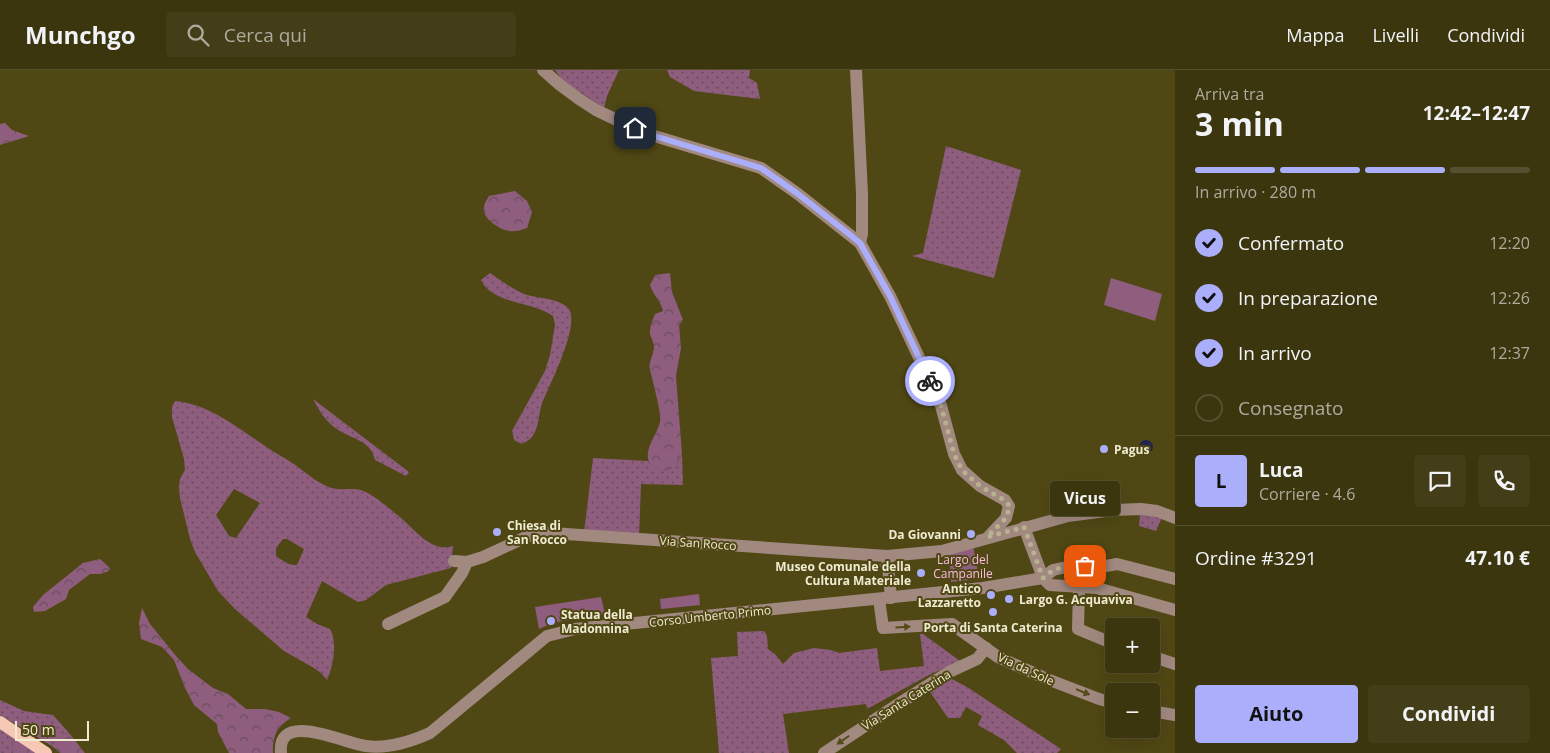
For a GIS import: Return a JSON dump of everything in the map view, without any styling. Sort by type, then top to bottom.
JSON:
[{"type":"main road","points":[[0,722],[46,753]]},
{"type":"street","points":[[543,70],[560,85],[585,102],[623,124],[651,135],[761,168],[798,194],[860,243],[890,296],[940,402],[954,454],[962,470],[980,486],[1004,500],[1010,506],[1006,518],[987,537]]},
{"type":"street","points":[[856,70],[862,194],[862,234],[860,243]]},
{"type":"street","name":"Via San Rocco","points":[[454,561],[467,562],[516,543],[537,532],[887,556],[947,550],[987,537],[1068,516],[1114,510],[1141,509],[1157,511],[1175,518]]},
{"type":"street","points":[[1024,527],[1043,578],[1053,586],[1097,588],[1175,610]]},
{"type":"street","points":[[885,598],[887,556]]},
{"type":"street","points":[[388,624],[446,597],[467,562]]},
{"type":"street","points":[[1043,578],[1053,570],[1071,566],[1080,565],[1089,569],[1117,564],[1175,579]]},
{"type":"street","points":[[1079,588],[1088,583],[1090,577],[1089,569]]},
{"type":"street","name":"Corso Umberto Primo","points":[[281,753],[281,744],[284,738],[291,732],[302,730],[365,746],[381,747],[414,740],[430,733],[462,709],[547,636],[575,629],[984,588],[1043,578]]},
{"type":"street","points":[[1079,588],[1078,629],[1105,640]]},
{"type":"street","name":"Via da Sole","points":[[885,598],[883,628],[952,624],[998,657],[1047,679],[1105,700]]},
{"type":"street","name":"Via Santa Caterina","points":[[824,753],[949,672],[978,659],[986,648]]},
{"type":"street","points":[[1160,659],[1175,664]]},
{"type":"street","points":[[1160,712],[1175,715]]},
{"type":"green space","points":[[555,70],[619,70],[607,96],[604,108],[563,81]]},
{"type":"green space","points":[[667,70],[750,70],[749,78],[757,83],[760,99],[694,91],[670,77]]},
{"type":"green space","points":[[5,123],[12,130],[29,136],[0,145],[0,124]]},
{"type":"green space","points":[[946,146],[1021,170],[994,278],[912,256],[923,253]]},
{"type":"green space","points":[[515,191],[527,201],[532,212],[527,228],[511,231],[492,223],[485,215],[484,207],[489,196]]},
{"type":"green space","points":[[490,273],[522,293],[562,304],[567,307],[571,314],[571,325],[564,352],[541,405],[535,433],[522,444],[514,440],[512,431],[545,371],[555,325],[553,316],[545,311],[504,298],[486,288],[481,280]]},
{"type":"green space","points":[[670,273],[672,292],[683,320],[679,325],[681,348],[676,376],[682,454],[676,467],[661,470],[651,466],[648,457],[649,447],[660,422],[650,367],[654,347],[650,330],[655,314],[663,311],[650,285],[655,275]]},
{"type":"green space","points":[[1111,278],[1162,294],[1155,321],[1104,305]]},
{"type":"green space","points":[[313,399],[409,472],[406,476],[375,460],[373,453],[364,443],[334,427],[325,418]]},
{"type":"green space","points":[[175,401],[200,407],[223,418],[324,485],[338,489],[357,489],[366,492],[385,505],[431,544],[445,547],[453,546],[451,568],[386,585],[366,600],[358,602],[322,581],[306,617],[330,629],[334,641],[334,654],[327,680],[314,668],[284,651],[235,609],[218,591],[195,552],[180,498],[180,479],[185,470],[184,459],[172,417],[172,407]],"holes":[[[234,489],[260,503],[236,538],[229,536],[216,515]],[[283,539],[287,539],[304,549],[297,565],[288,564],[276,556],[276,548]]]},
{"type":"green space","points":[[682,454],[683,485],[641,484],[639,537],[584,533],[593,458],[648,461],[650,465],[657,469],[668,470],[676,467]]},
{"type":"green space","points":[[1140,515],[1162,517],[1156,531],[1139,526]]},
{"type":"green space","name":"Largo del Campanile","points":[[973,545],[979,579],[951,582],[949,552]]},
{"type":"green space","points":[[100,559],[110,568],[109,571],[100,574],[90,574],[69,590],[66,599],[45,611],[34,612],[33,607],[43,595],[83,563]]},
{"type":"green space","points":[[836,563],[881,564],[882,568],[837,573]]},
{"type":"green space","points":[[699,594],[700,605],[661,609],[660,599]]},
{"type":"green space","points":[[601,597],[605,614],[552,623],[539,629],[535,607]]},
{"type":"green space","points":[[142,608],[150,624],[176,656],[188,669],[213,688],[228,694],[246,709],[265,709],[279,712],[291,718],[276,732],[273,742],[273,753],[229,753],[218,732],[217,724],[194,705],[174,660],[162,647],[141,639],[139,623]]},
{"type":"green space","points":[[764,631],[767,636],[768,649],[783,664],[794,653],[814,648],[839,653],[877,648],[880,671],[924,666],[920,634],[923,634],[960,661],[927,676],[867,709],[866,704],[783,714],[789,753],[719,753],[711,658],[738,656],[737,632]]},
{"type":"green space","points":[[948,677],[967,687],[1061,749],[1057,753],[1017,753],[1004,740],[978,725],[982,716],[966,707],[960,718],[948,718],[928,689]]},
{"type":"green space","points":[[0,700],[24,711],[53,715],[69,733],[58,737],[52,746],[0,715]]},
{"type":"green space","points":[[0,728],[12,736],[13,753],[0,753]]},
{"type":"green space","points":[[69,733],[85,753],[60,753],[52,746],[57,736]]},
{"type":"green space","points":[[12,736],[38,753],[13,753]]},
{"type":"shaded area","points":[[1143,440],[1149,440],[1153,447],[1149,454],[1143,454],[1139,450],[1139,444]]},
{"type":"way so far","points":[[930,381],[940,402],[954,454],[962,470],[980,486],[1001,497],[1010,506],[1006,518],[987,537],[1024,527],[1043,578],[1053,570],[1071,566],[1085,566]]},
{"type":"place","name":"Pagus","points":[[1104,449]]},
{"type":"place","name":"Chiesa di San Rocco","points":[[497,532]]},
{"type":"place","name":"Da Giovanni","points":[[971,534]]},
{"type":"place","name":"Vicus","points":[[1085,566]]},
{"type":"place","name":"Museo Comunale della Cultura Materiale","points":[[921,573]]},
{"type":"place","name":"Antico Lazzaretto","points":[[991,595]]},
{"type":"place","name":"Largo G. Acquaviva","points":[[1009,599]]},
{"type":"place","name":"Porta di Santa Caterina","points":[[993,612]]},
{"type":"place","name":"Statua della Madonnina","points":[[551,621]]},
{"type":"route","points":[[635,128],[651,135],[761,168],[798,194],[860,243],[890,296],[930,381]]}]
